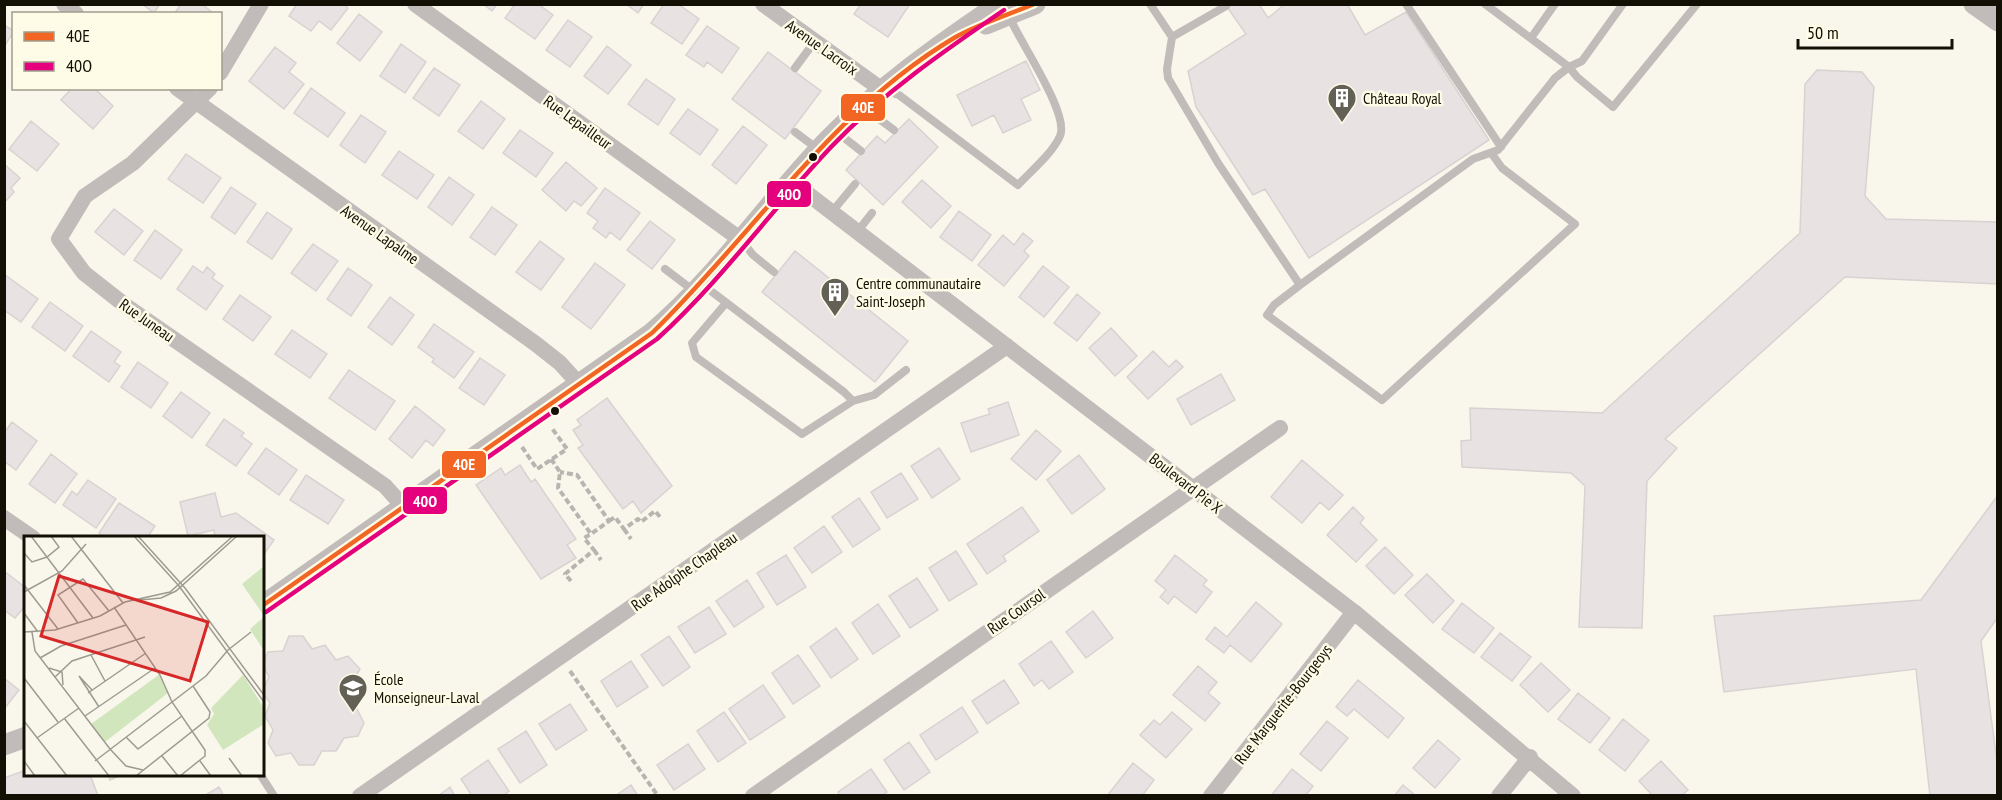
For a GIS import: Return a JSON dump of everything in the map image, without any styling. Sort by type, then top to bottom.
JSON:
[{"type":"street","points":[[222,70],[261,4]]},
{"type":"street","name":"Rue Lepailleur","points":[[415,4],[740,239]]},
{"type":"street","name":"Avenue Lacroix","points":[[763,4],[881,90]]},
{"type":"street","points":[[264,605],[642,340],[697,287],[836,132],[881,90],[955,37],[1004,8],[1035,4]]},
{"type":"street","points":[[1974,4],[1998,21]]},
{"type":"street","name":"Avenue Lapalme","points":[[180,90],[536,344],[560,363],[579,384]]},
{"type":"street","points":[[196,103],[208,90]]},
{"type":"street","name":"Rue Juneau","points":[[196,103],[133,162],[85,196],[59,238],[84,273],[385,486],[403,506]]},
{"type":"street","name":"Boulevard Pie X","points":[[791,181],[1354,612],[1573,795]]},
{"type":"street","name":"Rue Adolphe Chapleau","points":[[360,795],[1008,346]]},
{"type":"street","name":"Rue Coursol","points":[[753,795],[1280,428]]},
{"type":"street","points":[[4,518],[31,536]]},
{"type":"street","name":"Rue Marguerite-Bourgeoys","points":[[1211,795],[1354,612]]},
{"type":"street","points":[[4,745],[24,738]]},
{"type":"street","points":[[1499,795],[1530,757]]},
{"type":"lane","points":[[1150,4],[1172,37],[1167,69],[1171,84],[1218,163],[1300,285]]},
{"type":"lane","points":[[1406,4],[1501,147]]},
{"type":"lane","points":[[1485,4],[1569,67],[1577,77],[1613,107],[1697,4]]},
{"type":"lane","points":[[1531,38],[1556,4]]},
{"type":"lane","points":[[1492,153],[1502,168],[1575,224],[1382,400],[1267,315],[1282,298],[1473,159],[1492,153],[1501,147],[1555,78],[1569,67],[1582,61],[1623,4]]},
{"type":"lane","points":[[1172,37],[1226,6]]},
{"type":"lane","points":[[881,90],[899,95],[1018,185],[1056,143],[1062,126],[1058,108],[1004,8]]},
{"type":"lane","points":[[795,68],[815,41]]},
{"type":"lane","points":[[862,106],[894,130]]},
{"type":"lane","points":[[795,132],[819,150]]},
{"type":"lane","points":[[836,132],[861,151]]},
{"type":"lane","points":[[831,213],[855,184]]},
{"type":"lane","points":[[857,232],[872,213]]},
{"type":"lane","points":[[740,239],[753,255],[774,272]]},
{"type":"lane","points":[[664,269],[726,303],[853,401]]},
{"type":"lane","points":[[726,303],[692,343],[696,357],[802,434],[853,401],[879,392],[906,370]]},
{"type":"lane","points":[[261,776],[274,795]]},
{"type":"path","points":[[520,444],[537,469],[567,449],[549,424]]},
{"type":"path","points":[[552,459],[560,472],[558,488],[591,534]]},
{"type":"path","points":[[560,472],[577,475],[609,521]]},
{"type":"path","points":[[624,529],[638,519],[641,522],[656,511],[661,518]]},
{"type":"path","points":[[601,560],[584,538],[615,517],[631,539]]},
{"type":"path","points":[[571,581],[565,574],[594,550]]},
{"type":"path","points":[[570,671],[657,795]]},
{"type":"building","points":[[142,4],[160,4],[153,12]]},
{"type":"building","points":[[181,4],[202,4],[212,12],[175,12]]},
{"type":"building","points":[[297,4],[343,4],[348,8],[331,30],[319,21],[311,31],[289,16]]},
{"type":"building","points":[[483,4],[497,4],[492,11]]},
{"type":"building","points":[[515,4],[538,4],[553,15],[535,39],[505,18]]},
{"type":"building","points":[[626,4],[644,4],[638,13]]},
{"type":"building","points":[[664,4],[678,4],[699,19],[682,44],[651,23]]},
{"type":"building","points":[[861,4],[910,4],[888,37],[854,14]]},
{"type":"building","name":"Château Royal","points":[[1225,4],[1259,4],[1268,18],[1285,4],[1347,4],[1365,35],[1406,12],[1489,140],[1309,258],[1265,189],[1253,195],[1196,107],[1188,71],[1246,34]]},
{"type":"building","points":[[359,14],[382,32],[360,61],[337,43]]},
{"type":"building","points":[[568,20],[592,37],[570,67],[546,50]]},
{"type":"building","points":[[4,25],[12,30],[12,34],[4,47]]},
{"type":"building","points":[[707,26],[739,48],[722,73],[707,62],[704,67],[686,55]]},
{"type":"building","points":[[401,44],[426,62],[405,93],[380,76]]},
{"type":"building","points":[[607,46],[631,65],[608,94],[584,76]]},
{"type":"building","points":[[275,47],[296,63],[289,72],[304,84],[284,109],[249,81]]},
{"type":"building","points":[[768,52],[821,91],[785,139],[732,99]]},
{"type":"building","points":[[1026,61],[1040,90],[1021,99],[1031,120],[1003,133],[994,115],[972,126],[957,95]]},
{"type":"building","points":[[434,68],[460,85],[439,116],[413,98]]},
{"type":"building","points":[[1817,70],[1862,72],[1874,87],[1865,196],[1886,219],[1998,222],[1998,284],[1845,277],[1665,439],[1677,448],[1647,481],[1642,628],[1579,627],[1585,486],[1571,473],[1462,467],[1461,441],[1471,440],[1470,408],[1602,413],[1800,233],[1805,84]]},
{"type":"building","points":[[646,79],[675,99],[658,125],[628,104]]},
{"type":"building","points":[[311,88],[345,113],[328,137],[294,113]]},
{"type":"building","points":[[70,90],[96,90],[113,106],[93,129],[61,100]]},
{"type":"building","points":[[481,101],[505,119],[483,149],[458,131]]},
{"type":"building","points":[[688,109],[718,130],[700,155],[670,133]]},
{"type":"building","points":[[361,115],[386,132],[365,163],[340,145]]},
{"type":"building","points":[[909,119],[938,147],[883,205],[846,170],[877,136],[885,143]]},
{"type":"building","points":[[31,121],[59,144],[37,171],[9,149]]},
{"type":"building","points":[[743,126],[767,145],[736,184],[712,165]]},
{"type":"building","points":[[520,130],[553,153],[536,177],[503,153]]},
{"type":"building","points":[[399,151],[434,175],[417,199],[382,175]]},
{"type":"building","points":[[186,154],[221,178],[203,203],[168,179]]},
{"type":"building","points":[[566,162],[597,188],[581,206],[574,201],[566,211],[542,190]]},
{"type":"building","points":[[4,164],[20,178],[11,188],[14,192],[4,203]]},
{"type":"building","points":[[449,177],[474,195],[452,225],[428,207]]},
{"type":"building","points":[[922,180],[951,206],[931,228],[902,202]]},
{"type":"building","points":[[231,187],[256,204],[235,234],[211,217]]},
{"type":"building","points":[[605,188],[640,213],[620,240],[610,232],[606,238],[593,228],[598,221],[587,213]]},
{"type":"building","points":[[492,207],[517,225],[495,255],[470,237]]},
{"type":"building","points":[[114,209],[143,231],[124,255],[95,232]]},
{"type":"building","points":[[959,211],[991,235],[972,261],[940,237]]},
{"type":"building","points":[[267,212],[292,229],[272,259],[247,242]]},
{"type":"building","points":[[650,221],[675,240],[652,269],[627,250]]},
{"type":"building","points":[[155,230],[182,250],[161,279],[134,260]]},
{"type":"building","points":[[1023,233],[1033,241],[1024,251],[1029,256],[1004,286],[978,265],[1003,235],[1014,245]]},
{"type":"building","points":[[540,241],[564,259],[541,290],[516,272]]},
{"type":"building","points":[[313,244],[338,261],[316,291],[291,273]]},
{"type":"building","name":"Centre communautaire Saint-Joseph","points":[[795,251],[908,341],[875,382],[762,292]]},
{"type":"building","points":[[595,263],[625,285],[591,329],[562,307]]},
{"type":"building","points":[[193,266],[203,273],[207,267],[215,274],[212,278],[223,286],[206,310],[177,289]]},
{"type":"building","points":[[1043,266],[1069,287],[1044,317],[1019,297]]},
{"type":"building","points":[[348,268],[372,285],[351,316],[327,299]]},
{"type":"building","points":[[4,274],[38,299],[21,322],[4,310]]},
{"type":"building","points":[[1077,294],[1100,313],[1077,341],[1054,323]]},
{"type":"building","points":[[240,295],[271,317],[253,341],[223,319]]},
{"type":"building","points":[[390,297],[414,315],[392,345],[368,327]]},
{"type":"building","points":[[50,302],[83,326],[65,351],[32,327]]},
{"type":"building","points":[[434,324],[474,352],[454,378],[432,362],[434,359],[418,347]]},
{"type":"building","points":[[1111,328],[1137,356],[1115,376],[1089,348]]},
{"type":"building","points":[[292,330],[327,354],[310,378],[275,354]]},
{"type":"building","points":[[91,331],[121,352],[114,362],[120,366],[109,382],[73,356]]},
{"type":"building","points":[[1153,351],[1169,367],[1176,360],[1183,367],[1148,399],[1127,377]]},
{"type":"building","points":[[480,358],[505,375],[484,405],[459,388]]},
{"type":"building","points":[[138,362],[168,383],[151,408],[121,387]]},
{"type":"building","points":[[349,370],[395,401],[375,430],[329,398]]},
{"type":"building","points":[[1221,374],[1235,400],[1191,425],[1177,399]]},
{"type":"building","points":[[181,392],[210,413],[192,438],[163,416]]},
{"type":"building","points":[[607,398],[672,486],[641,513],[633,501],[623,509],[578,448],[583,445],[573,430],[581,425],[577,420]]},
{"type":"building","points":[[1008,402],[1019,435],[971,452],[961,423],[990,414],[988,409]]},
{"type":"building","points":[[415,406],[445,430],[433,446],[426,440],[412,458],[389,439]]},
{"type":"building","points":[[224,419],[244,433],[241,436],[252,444],[236,466],[206,445]]},
{"type":"building","points":[[12,422],[37,441],[16,470],[4,461],[4,433]]},
{"type":"building","points":[[1036,430],[1061,451],[1036,480],[1011,459]]},
{"type":"building","points":[[266,448],[297,470],[279,495],[248,473]]},
{"type":"building","points":[[939,448],[960,479],[932,498],[911,466]]},
{"type":"building","points":[[51,454],[77,474],[55,503],[29,484]]},
{"type":"building","points":[[1079,455],[1105,489],[1072,514],[1047,480]]},
{"type":"building","points":[[1302,460],[1343,495],[1329,510],[1320,502],[1302,523],[1271,497]]},
{"type":"building","points":[[520,465],[531,482],[535,479],[576,539],[567,545],[576,558],[541,579],[476,485],[501,468],[505,475]]},
{"type":"building","points":[[901,473],[918,499],[887,518],[871,492]]},
{"type":"building","points":[[306,475],[344,500],[328,524],[290,500]]},
{"type":"building","points":[[88,480],[116,499],[96,528],[63,505],[72,491],[77,495]]},
{"type":"building","points":[[215,493],[221,517],[236,513],[274,540],[264,554],[264,536],[215,536],[214,530],[188,536],[180,502]]},
{"type":"building","points":[[1998,495],[1998,617],[1981,641],[1998,769],[1998,796],[1930,796],[1916,669],[1724,692],[1714,616],[1921,600]]},
{"type":"building","points":[[859,498],[880,529],[853,547],[832,517]]},
{"type":"building","points":[[119,503],[155,526],[148,536],[103,536],[99,533]]},
{"type":"building","points":[[1022,507],[1039,531],[1003,556],[1006,561],[987,574],[967,544]]},
{"type":"building","points":[[1353,507],[1364,518],[1360,523],[1377,540],[1356,562],[1327,535]]},
{"type":"building","points":[[824,526],[842,552],[812,573],[794,548]]},
{"type":"building","points":[[1385,547],[1413,575],[1394,594],[1366,566]]},
{"type":"building","points":[[956,551],[977,584],[949,601],[929,568]]},
{"type":"building","points":[[786,555],[806,587],[777,605],[757,573]]},
{"type":"building","points":[[1175,555],[1207,580],[1203,585],[1212,592],[1196,613],[1174,596],[1168,604],[1160,597],[1166,590],[1155,581]]},
{"type":"building","points":[[4,571],[24,586],[24,607],[15,618],[4,610]]},
{"type":"building","points":[[1427,574],[1454,601],[1433,623],[1405,595]]},
{"type":"building","points":[[917,578],[938,610],[910,628],[889,596]]},
{"type":"building","points":[[747,580],[764,607],[734,627],[716,601]]},
{"type":"building","points":[[1256,602],[1282,624],[1251,662],[1230,645],[1224,653],[1206,639],[1215,627],[1227,637]]},
{"type":"building","points":[[1462,603],[1494,628],[1474,653],[1442,629]]},
{"type":"building","points":[[878,604],[900,636],[873,654],[852,623]]},
{"type":"building","points":[[709,607],[726,634],[695,653],[678,627]]},
{"type":"building","points":[[1093,611],[1113,638],[1086,658],[1066,632]]},
{"type":"building","points":[[836,628],[858,659],[831,678],[810,647]]},
{"type":"building","points":[[1500,633],[1531,657],[1512,681],[1481,657]]},
{"type":"building","points":[[289,636],[303,636],[312,649],[325,645],[336,660],[348,656],[360,669],[353,681],[362,694],[356,707],[364,723],[358,736],[344,738],[336,751],[322,751],[314,765],[299,765],[291,753],[276,756],[268,743],[273,730],[265,716],[270,703],[264,694],[264,687],[269,677],[264,667],[264,659],[268,652],[283,651]]},
{"type":"building","points":[[669,636],[690,667],[663,686],[641,655]]},
{"type":"building","points":[[1051,641],[1073,672],[1049,689],[1042,680],[1034,686],[1019,664]]},
{"type":"building","points":[[798,655],[820,686],[793,704],[772,673]]},
{"type":"building","points":[[631,661],[648,687],[617,707],[601,681]]},
{"type":"building","points":[[1541,663],[1570,690],[1548,712],[1520,685]]},
{"type":"building","points":[[1198,666],[1217,682],[1208,693],[1220,703],[1205,721],[1173,695]]},
{"type":"building","points":[[4,678],[19,690],[4,709]]},
{"type":"building","points":[[1004,680],[1019,703],[987,724],[972,701]]},
{"type":"building","points":[[1358,680],[1404,718],[1388,738],[1354,709],[1347,716],[1336,707]]},
{"type":"building","points":[[763,685],[785,717],[750,740],[729,709]]},
{"type":"building","points":[[1578,693],[1610,718],[1590,743],[1558,719]]},
{"type":"building","points":[[570,704],[587,730],[556,750],[539,724]]},
{"type":"building","points":[[962,707],[978,732],[936,760],[920,735]]},
{"type":"building","points":[[724,712],[746,743],[718,762],[697,731]]},
{"type":"building","points":[[1172,712],[1192,729],[1166,758],[1140,735],[1154,720],[1160,725]]},
{"type":"building","points":[[1623,719],[1649,740],[1625,771],[1599,750]]},
{"type":"building","points":[[1327,721],[1348,738],[1321,771],[1300,754]]},
{"type":"building","points":[[526,731],[547,765],[520,783],[498,749]]},
{"type":"building","points":[[1438,740],[1460,759],[1435,788],[1413,768]]},
{"type":"building","points":[[909,742],[930,772],[904,790],[884,760]]},
{"type":"building","points":[[688,744],[705,769],[674,790],[657,765]]},
{"type":"building","points":[[488,760],[509,791],[503,796],[472,796],[461,779]]},
{"type":"building","points":[[1661,761],[1688,790],[1681,796],[1653,796],[1639,781]]},
{"type":"building","points":[[1133,763],[1154,780],[1142,796],[1107,796]]},
{"type":"building","points":[[871,769],[887,792],[881,796],[840,796],[838,792]]},
{"type":"building","points":[[1292,769],[1313,786],[1305,796],[1271,796]]},
{"type":"building","points":[[24,771],[24,776],[91,776],[98,796],[4,796],[4,778]]},
{"type":"building","points":[[631,785],[638,796],[615,796]]},
{"type":"building","points":[[1403,785],[1416,796],[1394,796]]},
{"type":"building","points":[[219,787],[224,796],[204,796]]},
{"type":"building","points":[[450,787],[455,796],[438,796]]},
{"type":"transit line","name":"40E","points":[[264,605],[652,333],[831,138],[869,101],[910,68],[963,33],[1034,4]]},
{"type":"transit line","name":"40O","points":[[266,612],[657,339],[725,269],[832,146],[872,108],[959,41],[1004,10]]},
{"type":"place","name":"Château Royal","points":[[1342,124]]},
{"type":"place","name":"Centre communautaire Saint-Joseph","points":[[835,318]]},
{"type":"place","name":"École Monseigneur-Laval","points":[[353,714]]}]
